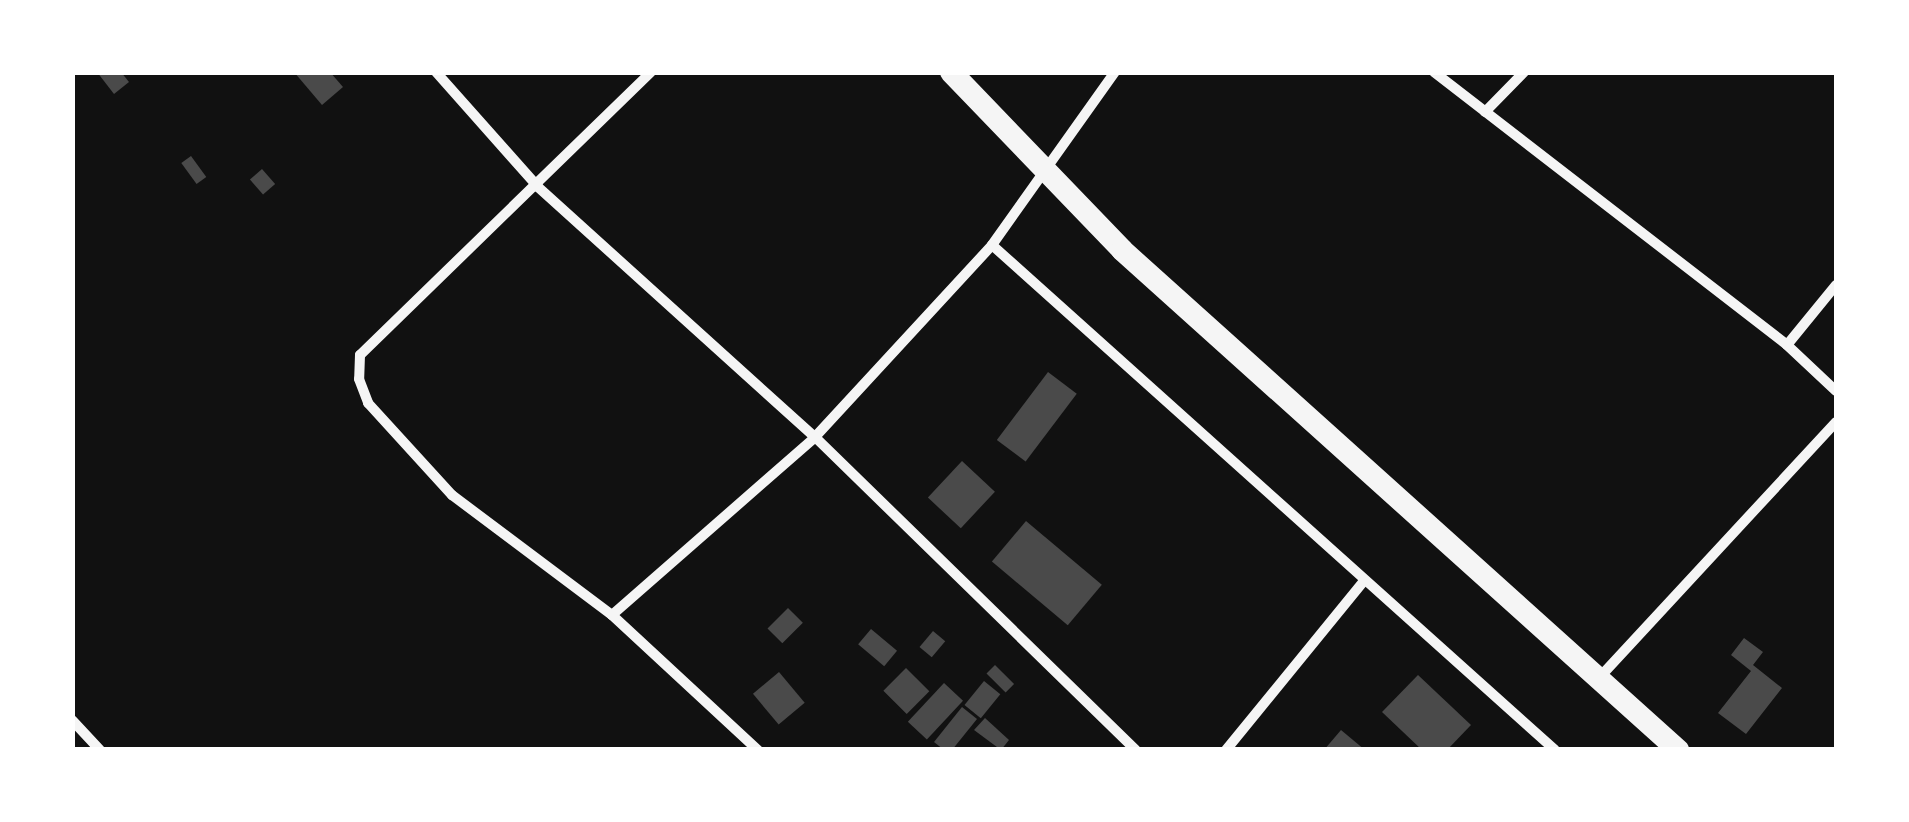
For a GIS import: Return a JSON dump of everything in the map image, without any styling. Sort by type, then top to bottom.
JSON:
[{"type":"main road","points":[[952,72],[1122,250],[1678,750]]},
{"type":"street","points":[[436,72],[538,186],[816,437],[1136,750]]},
{"type":"street","points":[[651,72],[360,355],[359,379],[368,402],[452,495],[612,616],[758,750]]},
{"type":"street","points":[[612,616],[816,437],[992,245],[1116,72]]},
{"type":"street","points":[[1434,72],[1787,345],[1836,391]]},
{"type":"street","points":[[1485,112],[1524,72]]},
{"type":"street","points":[[992,245],[1363,582],[1555,750]]},
{"type":"street","points":[[1787,345],[1836,285]]},
{"type":"street","points":[[1598,679],[1836,422]]},
{"type":"street","points":[[1226,750],[1363,582]]},
{"type":"street","points":[[72,720],[100,750]]},
{"type":"building","points":[[97,72],[121,72],[129,82],[114,94]]},
{"type":"building","points":[[294,72],[330,72],[343,87],[322,105]]},
{"type":"building","points":[[191,156],[206,177],[197,184],[181,163]]},
{"type":"building","points":[[262,169],[275,184],[263,195],[250,179]]},
{"type":"building","points":[[1048,372],[1077,394],[1026,462],[997,440]]},
{"type":"building","points":[[962,461],[995,492],[961,528],[928,498]]},
{"type":"building","points":[[1026,521],[1102,585],[1068,625],[992,562]]},
{"type":"building","points":[[788,608],[803,623],[782,643],[767,629]]},
{"type":"building","points":[[871,629],[897,651],[884,666],[858,644]]},
{"type":"building","points":[[933,631],[945,641],[932,657],[920,647]]},
{"type":"building","points":[[1744,638],[1763,652],[1753,665],[1782,688],[1746,734],[1718,713],[1751,671],[1731,655]]},
{"type":"building","points":[[995,665],[1014,684],[1006,693],[987,673]]},
{"type":"building","points":[[906,668],[929,691],[907,714],[883,691]]},
{"type":"building","points":[[779,672],[805,703],[779,724],[753,694]]},
{"type":"building","points":[[1418,675],[1471,725],[1447,750],[1422,750],[1382,712]]},
{"type":"building","points":[[984,681],[1000,694],[981,718],[964,705]]},
{"type":"building","points":[[944,683],[963,701],[927,739],[908,722]]},
{"type":"building","points":[[962,707],[977,719],[952,750],[944,750],[934,742]]},
{"type":"building","points":[[985,718],[1009,740],[1001,750],[974,730]]},
{"type":"building","points":[[1341,730],[1365,750],[1324,750]]}]
